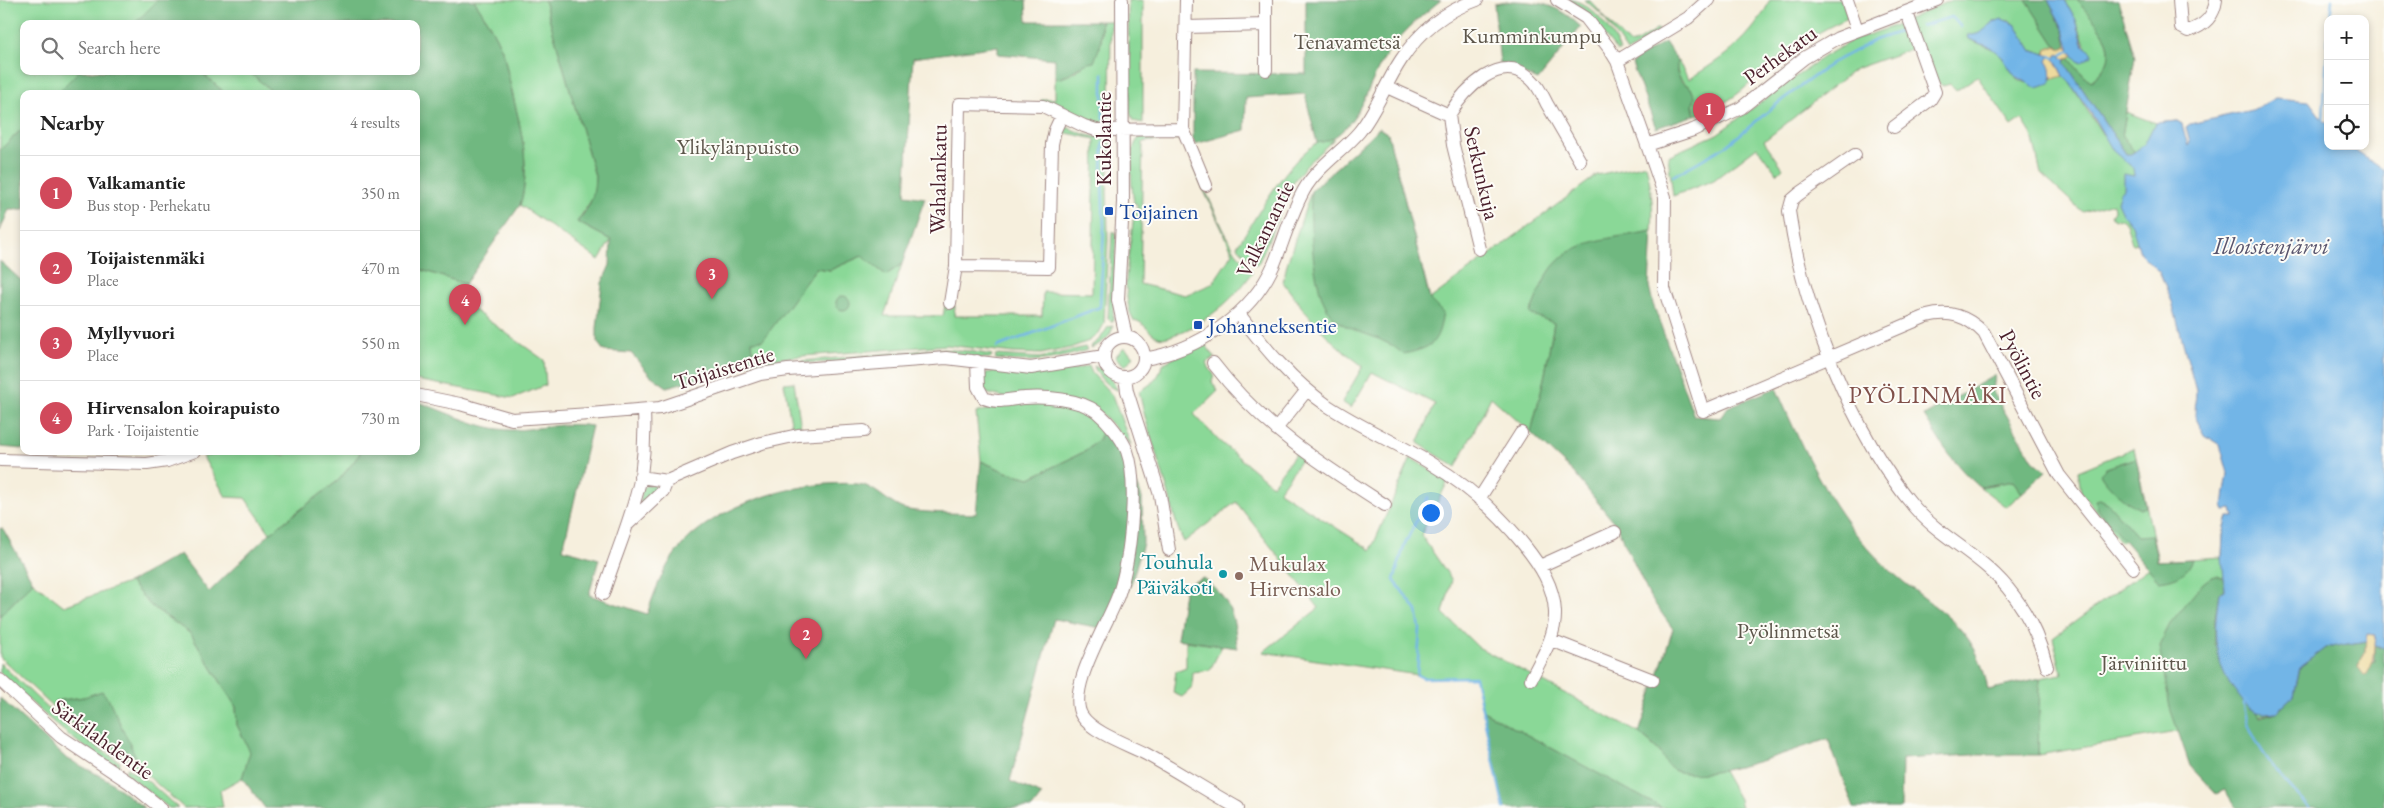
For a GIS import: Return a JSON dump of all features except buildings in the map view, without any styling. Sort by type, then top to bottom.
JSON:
[{"type":"street","name":"Kukolantie","points":[[1122,0],[1122,206],[1118,300],[1126,337]]},
{"type":"street","points":[[1186,0],[1183,129],[1206,185]]},
{"type":"street","points":[[1266,0],[1266,70]]},
{"type":"street","name":"Valkamantie","points":[[1144,359],[1185,348],[1239,314],[1265,283],[1305,188],[1327,163],[1359,132],[1374,112],[1400,60],[1426,30],[1449,12],[1477,0]]},
{"type":"street","points":[[1557,0],[1586,18],[1601,35],[1617,61],[1648,144]]},
{"type":"street","points":[[1617,61],[1688,18],[1708,0]]},
{"type":"street","points":[[1847,0],[1857,30]]},
{"type":"street","name":"Perhekatu","points":[[1648,144],[1693,130],[1741,108],[1804,58],[1821,47],[1857,30],[1907,13],[1937,0]]},
{"type":"street","points":[[2179,0],[2181,27],[2188,31],[2197,28],[2208,20],[2215,10],[2216,0]]},
{"type":"street","points":[[1894,127],[1930,100],[1935,92],[1907,13]]},
{"type":"street","points":[[1186,27],[1266,26]]},
{"type":"street","points":[[1449,115],[1460,98],[1485,76],[1504,69],[1521,72],[1535,83],[1580,160]]},
{"type":"street","name":"Serkunkuja","points":[[1386,87],[1449,115],[1453,145],[1479,249]]},
{"type":"street","name":"Wahalankatu","points":[[950,304],[956,266],[959,104],[1044,106],[1088,128],[1123,130],[1183,129]]},
{"type":"street","points":[[956,266],[1050,267],[1052,144],[1055,130],[1062,115]]},
{"type":"street","name":"Pyölintie","points":[[1648,144],[1664,198],[1664,288],[1703,410],[1927,316],[1946,313],[1969,320],[1984,333],[1990,343],[2060,474],[2133,568]]},
{"type":"street","points":[[1855,155],[1798,194],[1792,200],[1789,211],[1806,288],[1830,357],[1851,404],[1888,473],[1932,525],[1989,569],[2016,598],[2032,624],[2047,667]]},
{"type":"street","points":[[1239,314],[1272,355],[1307,390],[1348,418],[1432,464],[1479,499],[1515,534],[1540,566],[1547,579],[1554,603],[1551,640],[1531,679]]},
{"type":"street","points":[[1126,337],[1140,344],[1144,359],[1138,372],[1125,377],[1110,371],[1104,356],[1109,344],[1117,338],[1126,337]]},
{"type":"street","name":"Toijaistentie","points":[[420,396],[460,404],[512,419],[644,410],[671,405],[760,374],[788,370],[939,358],[977,360],[1031,368],[1104,356]]},
{"type":"street","points":[[977,360],[978,387],[984,398],[997,402],[1040,398],[1075,403],[1096,412],[1116,432],[1127,451],[1131,479],[1127,565],[1119,594],[1082,681],[1078,701],[1083,717],[1095,728],[1147,755],[1238,808]]},
{"type":"street","points":[[1213,363],[1248,405],[1276,430],[1385,505]]},
{"type":"street","points":[[1125,377],[1127,391],[1160,495],[1169,550]]},
{"type":"street","points":[[1276,430],[1307,390]]},
{"type":"street","points":[[603,594],[627,525],[640,477],[644,410]]},
{"type":"street","points":[[640,477],[667,481],[732,453],[762,443],[798,436],[864,431]]},
{"type":"street","points":[[1479,499],[1521,433]]},
{"type":"street","points":[[0,460],[147,464],[167,461],[184,455]]},
{"type":"street","points":[[627,525],[663,491],[667,481]]},
{"type":"street","points":[[1540,566],[1615,532]]},
{"type":"street","points":[[1551,640],[1653,680]]},
{"type":"street","name":"Särkilahdentie","points":[[0,680],[61,737],[130,783],[161,808]]},
{"type":"green space","points":[[0,0],[158,0],[138,20],[20,20],[20,75],[75,75],[60,90],[20,90],[20,131],[0,150]]},
{"type":"green space","points":[[158,0],[474,0],[493,30],[502,50],[521,131],[525,176],[520,205],[465,284],[420,269],[420,90],[270,90],[253,75],[420,75],[420,20],[138,20]]},
{"type":"green space","points":[[474,0],[544,0],[595,176],[594,196],[577,222],[611,240],[599,260],[520,205],[525,176],[525,161],[518,117],[505,59],[489,24]]},
{"type":"green space","name":"Ylikylänpuisto","points":[[544,0],[1026,0],[1027,21],[1101,21],[1101,43],[1094,62],[1084,65],[1066,76],[1055,79],[1055,59],[998,54],[998,46],[913,58],[905,195],[925,198],[902,264],[886,275],[862,256],[830,270],[816,268],[763,340],[752,341],[754,363],[667,387],[650,375],[631,353],[604,351],[597,342],[602,283],[610,265],[611,240],[577,222],[591,201],[595,176]]},
{"type":"green space","points":[[1128,0],[1143,0],[1143,123],[1133,121],[1130,113]]},
{"type":"green space","name":"Tenavametsä","points":[[1306,0],[1441,0],[1401,36],[1387,53],[1358,111],[1341,132],[1330,139],[1317,143],[1305,94],[1246,98],[1245,130],[1195,144],[1193,140],[1193,73],[1306,74]]},
{"type":"green space","points":[[1569,0],[1577,1],[1593,11],[1607,27],[1620,51],[1617,51],[1583,9]]},
{"type":"green space","points":[[1585,0],[1589,0],[1630,44],[1637,42],[1658,29],[1660,31],[1627,52],[1602,15]]},
{"type":"green space","points":[[1770,0],[1842,0],[1848,18],[1793,48],[1772,63],[1732,98],[1695,115],[1691,88],[1677,73],[1677,60],[1689,79],[1702,71],[1725,55],[1746,36]]},
{"type":"green space","points":[[1951,0],[2026,0],[2056,46],[2047,49],[2045,54],[2032,51],[2015,24],[2010,21],[1995,21],[1982,33],[1968,36],[1969,39],[1991,48],[1999,54],[2016,77],[2024,82],[2038,82],[2063,76],[2070,83],[2103,135],[2122,136],[2126,112],[2155,123],[2177,121],[2182,124],[2138,243],[2132,244],[2126,223],[2121,219],[2114,219],[2111,215],[2114,210],[2113,203],[2083,212],[2041,174],[2032,135],[2022,119],[2012,126],[1977,76],[1956,91],[1950,84],[1943,86],[1937,82],[1914,48],[1855,69],[1764,141],[1783,168],[1777,174],[1757,147],[1714,180],[1673,196],[1668,156],[1717,134],[1823,57],[1853,40],[1891,27]]},
{"type":"green space","points":[[2026,0],[2048,0],[2064,31],[2067,46],[2061,49],[2056,46]]},
{"type":"green space","points":[[2065,0],[2076,0],[2101,29],[2106,39],[2109,49],[2108,60],[2102,70],[2091,81],[2084,76],[2069,58],[2073,55],[2080,63],[2086,47],[2076,20]]},
{"type":"green space","points":[[2076,0],[2118,0],[2135,57],[2122,136],[2134,151],[2130,155],[2126,154],[2065,63],[2069,58],[2084,76],[2091,81],[2102,70],[2108,60],[2109,49],[2101,29]]},
{"type":"green space","name":"Kumminkumpu","points":[[1513,1],[1533,2],[1550,6],[1565,14],[1581,27],[1538,80],[1500,64],[1494,4]]},
{"type":"green space","points":[[1101,21],[1111,21],[1110,115],[1107,124],[1092,125],[1041,102],[1042,99],[1055,99],[1055,79],[1075,72],[1097,50],[1102,36]]},
{"type":"green space","points":[[1665,42],[1677,60],[1677,73],[1682,82],[1691,88],[1695,97],[1693,106],[1695,115],[1656,128],[1632,64],[1635,60]]},
{"type":"green space","points":[[75,75],[205,75],[221,90],[60,90]]},
{"type":"green space","points":[[205,75],[253,75],[270,90],[221,90]]},
{"type":"green space","points":[[1066,127],[1086,135],[1104,138],[1110,143],[1111,148],[1107,190],[1108,240],[1104,324],[1099,333],[1089,341],[1070,348],[1041,354],[1013,353],[947,345],[790,357],[754,363],[752,341],[763,339],[816,268],[830,270],[862,256],[886,275],[902,264],[884,316],[943,316],[945,305],[955,306],[954,316],[1042,316],[1043,292],[1092,293],[1095,139],[1067,133],[1060,140],[1062,130]]},
{"type":"green space","points":[[1379,128],[1388,134],[1430,299],[1597,175],[1646,164],[1652,198],[1652,231],[1635,235],[1544,282],[1530,313],[1554,322],[1545,374],[1531,433],[1491,397],[1456,467],[1418,443],[1435,404],[1372,372],[1351,408],[1342,402],[1363,366],[1319,328],[1283,282],[1311,191]]},
{"type":"green space","points":[[1379,128],[1388,134],[1430,300],[1443,313],[1436,338],[1428,346],[1403,354],[1389,344],[1347,327],[1335,319],[1327,309],[1321,294],[1314,259],[1311,191]]},
{"type":"green space","points":[[20,131],[20,209],[9,209],[0,231],[0,150]]},
{"type":"green space","points":[[1141,137],[1177,137],[1181,141],[1178,139],[1143,142],[1140,284],[1185,295],[1212,284],[1233,253],[1192,165],[1228,239],[1236,252],[1249,266],[1252,273],[1225,304],[1201,322],[1163,338],[1154,335],[1141,323],[1133,320],[1127,293],[1127,266],[1134,211],[1137,211],[1137,204],[1134,203],[1131,167],[1133,149]]},
{"type":"green space","points":[[1333,138],[1307,164],[1294,181],[1258,264],[1254,264],[1237,246],[1272,191],[1292,165],[1315,144]]},
{"type":"green space","name":"Pyölinmetsä","points":[[1652,231],[1649,286],[1653,304],[1694,416],[1720,418],[1728,407],[1776,388],[1813,467],[1847,523],[1884,565],[1961,630],[1970,641],[1977,655],[1988,690],[2040,678],[2038,755],[1972,755],[1902,759],[1901,808],[1854,808],[1828,739],[1751,764],[1709,773],[1691,774],[1670,768],[1656,748],[1639,733],[1673,629],[1650,597],[1616,525],[1574,473],[1531,433],[1545,374],[1554,323],[1530,314],[1548,273],[1567,254],[1589,243]]},
{"type":"green space","points":[[1112,232],[1116,232],[1116,236],[1113,321],[1111,321],[1108,318]]},
{"type":"green space","points":[[0,261],[20,279],[20,449],[0,447]]},
{"type":"green space","points":[[420,269],[465,284],[454,296],[544,360],[546,385],[513,398],[420,381]]},
{"type":"green space","points":[[843,296],[848,298],[850,303],[848,308],[843,310],[838,308],[836,303],[838,298]]},
{"type":"green space","points":[[1113,326],[1105,340],[1091,348],[1108,327]]},
{"type":"green space","points":[[1204,343],[1215,357],[1206,363],[1214,375],[1212,382],[1218,391],[1194,414],[1218,440],[1272,485],[1296,453],[1303,457],[1279,491],[1371,550],[1411,458],[1448,481],[1421,535],[1452,580],[1443,613],[1478,647],[1639,733],[1660,752],[1675,771],[1723,771],[1739,799],[1741,808],[1661,808],[1483,711],[1475,677],[1423,678],[1417,675],[1263,652],[1319,608],[1236,502],[1184,542],[1176,523],[1139,391],[1154,380],[1162,364]]},
{"type":"green space","points":[[1085,347],[1087,350],[1052,359],[1020,361],[995,359],[996,355],[1040,358]]},
{"type":"green space","points":[[1124,347],[1134,356],[1125,366],[1115,357]]},
{"type":"green space","points":[[939,349],[992,355],[991,358],[802,363],[802,361]]},
{"type":"green space","points":[[1089,366],[1092,373],[1112,395],[1131,445],[1098,410],[1006,398],[986,393],[980,377],[985,378],[986,373],[992,372],[995,368],[1042,373]]},
{"type":"green space","points":[[1094,366],[1105,371],[1118,390],[1103,381]]},
{"type":"green space","points":[[1995,375],[1993,392],[2033,460],[2046,471],[2022,493],[2013,481],[1980,487],[1971,480],[1942,445],[1924,416]]},
{"type":"green space","points":[[794,382],[801,427],[792,428],[784,383]]},
{"type":"green space","points":[[1038,402],[1085,410],[1103,421],[1100,438],[1086,451],[1030,478],[1006,472],[981,461],[976,413],[1010,403]]},
{"type":"green space","points":[[420,403],[463,419],[500,429],[521,430],[561,425],[592,426],[563,549],[599,559],[589,595],[647,614],[663,573],[678,550],[694,534],[713,520],[736,508],[760,498],[785,491],[811,486],[858,484],[875,490],[896,505],[907,510],[976,514],[981,461],[1006,472],[1030,478],[1086,451],[1100,438],[1103,421],[1119,446],[1142,498],[1143,543],[1132,581],[1111,630],[1054,619],[1010,781],[1042,795],[1032,808],[265,808],[242,778],[250,752],[237,725],[236,707],[191,634],[150,605],[130,582],[180,554],[209,592],[270,533],[339,480],[359,455],[420,455]]},
{"type":"green space","name":"Järviniittu","points":[[2134,448],[2158,561],[2222,557],[2223,535],[2228,517],[2366,641],[2351,644],[2277,712],[2177,732],[2038,755],[2040,678],[2062,674],[2053,638],[2148,568],[2125,539],[2121,542],[2081,492],[2078,471]]},
{"type":"green space","points":[[213,455],[359,455],[339,480],[270,533],[245,498],[226,497],[203,457]]},
{"type":"green space","points":[[2136,458],[2146,507],[2140,509],[2117,494],[2100,474],[2106,468]]},
{"type":"green space","points":[[2013,481],[2022,493],[2006,507],[1980,487]]},
{"type":"green space","points":[[647,485],[654,485],[657,489],[640,506],[642,488]]},
{"type":"green space","points":[[2100,499],[2108,503],[2137,536],[2152,535],[2157,561],[2193,559],[2187,569],[2180,575],[2159,581],[2099,511],[2095,500]]},
{"type":"green space","points":[[0,528],[3,529],[33,582],[0,616]]},
{"type":"green space","points":[[2216,576],[2224,578],[2225,590],[2219,593],[2215,618],[2215,644],[2244,703],[2258,713],[2260,717],[2277,712],[2294,696],[2300,667],[2325,648],[2366,641],[2365,652],[2358,667],[2375,661],[2375,646],[2384,649],[2384,808],[2236,808],[2225,790],[2216,794],[2190,766],[2170,708],[2159,646],[2171,622],[2203,583]]},
{"type":"green space","points":[[1203,578],[1219,593],[1229,608],[1235,626],[1237,648],[1177,639],[1185,585]]},
{"type":"green space","points":[[33,582],[64,606],[130,582],[150,605],[191,634],[236,707],[237,725],[251,752],[242,778],[220,790],[223,807],[184,808],[149,777],[124,759],[132,760],[84,697],[55,701],[54,708],[0,657],[0,616]]},
{"type":"green space","points":[[1186,641],[1222,646],[1210,670],[1193,672],[1192,688],[1182,697],[1173,693],[1176,671],[1186,667]]},
{"type":"green space","points":[[0,663],[72,731],[120,762],[119,767],[116,768],[100,758],[55,724],[0,673]]},
{"type":"green space","points":[[102,691],[109,700],[136,757],[128,759],[106,749],[81,732],[54,708],[55,701],[84,697]]},
{"type":"green space","points":[[0,698],[66,758],[108,780],[144,808],[0,808]]},
{"type":"green space","points":[[1483,711],[1660,807],[1661,808],[1504,808]]},
{"type":"green space","points":[[127,768],[149,782],[178,808],[169,808],[125,773]]},
{"type":"sand","points":[[2056,46],[2061,49],[2067,46],[2073,55],[2066,60],[2059,54],[2055,61],[2063,76],[2053,79],[2046,53],[2047,49]]},
{"type":"sand","points":[[2366,634],[2376,635],[2373,660],[2367,674],[2364,675],[2358,667],[2365,652]]},
{"type":"water","points":[[2048,0],[2065,0],[2076,20],[2084,46],[2092,52],[2092,56],[2081,63],[2077,60],[2069,48],[2065,34]]},
{"type":"water","points":[[2002,19],[2015,24],[2032,51],[2050,56],[2047,61],[2052,72],[2050,84],[2036,88],[2014,75],[2002,57],[1990,47],[1969,39],[1968,35],[1974,35]]},
{"type":"water","name":"Illoistenjärvi","points":[[2059,54],[2066,60],[2065,63],[2126,154],[2131,154],[2144,145],[2155,123],[2177,121],[2182,124],[2188,146],[2190,142],[2186,127],[2190,124],[2256,109],[2276,98],[2309,101],[2324,121],[2324,150],[2354,150],[2384,170],[2384,649],[2375,646],[2376,635],[2367,634],[2366,641],[2325,648],[2300,667],[2294,696],[2277,712],[2260,713],[2246,705],[2229,683],[2219,659],[2216,646],[2216,620],[2219,593],[2225,590],[2222,557],[2223,535],[2228,517],[2234,517],[2232,509],[2225,510],[2223,505],[2228,473],[2220,445],[2204,435],[2195,416],[2196,391],[2172,302],[2160,273],[2140,253],[2132,225],[2122,213],[2117,202],[2120,192],[2124,189],[2124,174],[2134,176],[2133,168],[2113,151],[2091,113],[2063,76],[2054,58]]},
{"type":"waterway","points":[[2330,15],[2332,0]]},
{"type":"waterway","points":[[1921,26],[1952,17],[1961,27]]},
{"type":"waterway","points":[[1673,176],[1726,146],[1782,100],[1832,63],[1875,40],[1905,30]]},
{"type":"waterway","points":[[2062,55],[2070,50]]},
{"type":"waterway","points":[[2050,56],[2054,58]]},
{"type":"waterway","points":[[2323,120],[2327,60]]},
{"type":"waterway","points":[[1103,73],[1103,119]]},
{"type":"waterway","points":[[997,347],[1100,307],[1104,226],[1103,143]]},
{"type":"waterway","points":[[1428,497],[1404,546],[1394,580],[1417,611],[1420,629],[1417,675],[1423,678],[1475,677],[1504,808]]},
{"type":"waterway","points":[[2244,703],[2246,717],[2259,746],[2278,773],[2310,808]]},
{"type":"place","name":"Valkamantie","points":[[1709,134]]},
{"type":"place","name":"Toijainen","points":[[1109,211]]},
{"type":"place","name":"Myllyvuori","points":[[712,299]]},
{"type":"place","name":"Hirvensalon koirapuisto","points":[[465,325]]},
{"type":"place","name":"Johanneksentie","points":[[1198,325]]},
{"type":"place","name":"Touhula Päiväkoti","points":[[1223,574]]},
{"type":"place","name":"Mukulax Hirvensalo","points":[[1239,576]]},
{"type":"place","name":"Toijaistenmäki","points":[[806,659]]},
{"type":"district","name":"PYÖLINMÄKI","points":[[1928,394]]}]
